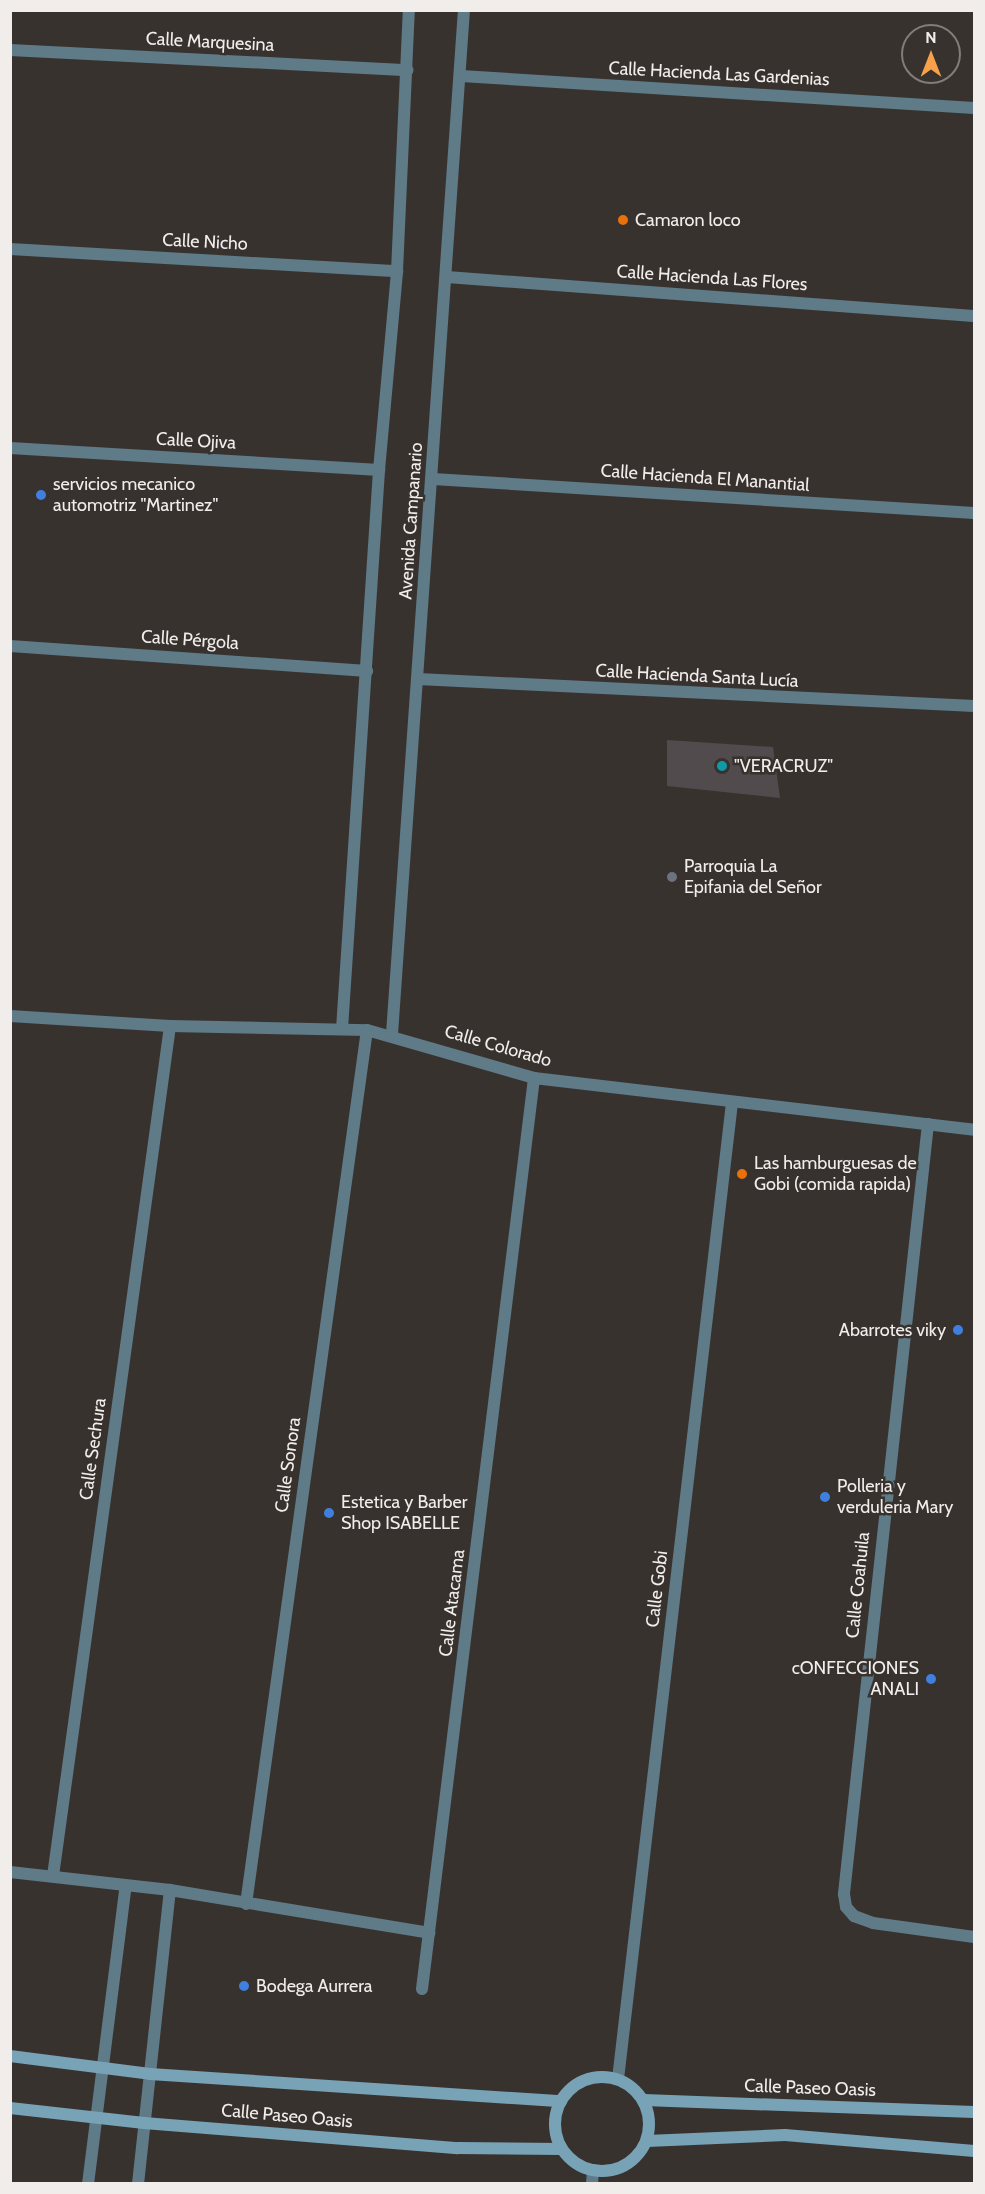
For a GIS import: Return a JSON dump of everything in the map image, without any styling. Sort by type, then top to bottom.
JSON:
[{"type":"main road","name":"Calle Paseo Oasis","points":[[10,2056],[102,2070],[150,2074],[561,2101]]},
{"type":"main road","points":[[604,2077],[618,2079],[644,2100],[649,2113],[647,2141],[625,2165],[610,2171],[593,2170],[570,2159],[562,2150],[555,2125],[561,2101],[579,2082],[604,2077]]},
{"type":"main road","name":"Calle Paseo Oasis","points":[[644,2100],[975,2112]]},
{"type":"main road","name":"Calle Paseo Oasis","points":[[10,2108],[144,2123],[458,2148],[562,2150]]},
{"type":"main road","points":[[647,2141],[785,2135],[975,2151]]},
{"type":"street","name":"Avenida Campanario","points":[[342,1029],[379,470],[397,271],[409,10]]},
{"type":"street","name":"Avenida Campanario","points":[[392,1034],[462,76],[464,10]]},
{"type":"street","name":"Calle Marquesina","points":[[10,50],[407,70]]},
{"type":"street","name":"Calle Hacienda Las Gardenias","points":[[462,76],[975,108]]},
{"type":"street","name":"Calle Nicho","points":[[10,249],[397,271]]},
{"type":"street","name":"Calle Hacienda Las Flores","points":[[447,277],[975,316]]},
{"type":"street","name":"Calle Ojiva","points":[[10,448],[379,470]]},
{"type":"street","name":"Calle Hacienda El Manantial","points":[[433,479],[975,513]]},
{"type":"street","name":"Calle Pérgola","points":[[10,646],[366,671]]},
{"type":"street","name":"Calle Hacienda Santa Lucía","points":[[418,679],[975,706]]},
{"type":"street","name":"Calle Colorado","points":[[10,1016],[170,1026],[366,1030],[392,1034],[534,1078],[975,1130]]},
{"type":"street","name":"Calle Sechura","points":[[53,1876],[170,1026]]},
{"type":"street","name":"Calle Sonora","points":[[246,1904],[366,1030]]},
{"type":"street","name":"Calle Atacama","points":[[422,1989],[534,1078]]},
{"type":"street","name":"Calle Gobi","points":[[618,2079],[732,1102]]},
{"type":"street","name":"Calle Coahuila","points":[[928,1124],[844,1872],[846,1907],[854,1916],[873,1923],[975,1937]]},
{"type":"street","points":[[10,1872],[170,1890],[429,1933]]},
{"type":"street","points":[[88,2184],[126,1885]]},
{"type":"street","points":[[138,2184],[170,1890]]},
{"type":"street","points":[[592,2184],[593,2170]]},
{"type":"building","name":"\"VERACRUZ\"","points":[[667,740],[773,747],[780,798],[667,786]]},
{"type":"place","name":"Camaron loco","points":[[623,220]]},
{"type":"place","name":"servicios mecanico automotriz \"Martinez\"","points":[[41,495]]},
{"type":"place","name":"\"VERACRUZ\"","points":[[722,766]]},
{"type":"place","name":"Parroquia La Epifania del Señor","points":[[672,877]]},
{"type":"place","name":"Las hamburguesas de Gobi (comida rapida)","points":[[742,1174]]},
{"type":"place","name":"Abarrotes viky","points":[[958,1330]]},
{"type":"place","name":"Polleria y verduleria Mary","points":[[825,1497]]},
{"type":"place","name":"Estetica y Barber Shop ISABELLE","points":[[329,1513]]},
{"type":"place","name":"cONFECCIONES ANALI","points":[[931,1679]]},
{"type":"place","name":"Bodega Aurrera","points":[[244,1986]]}]
